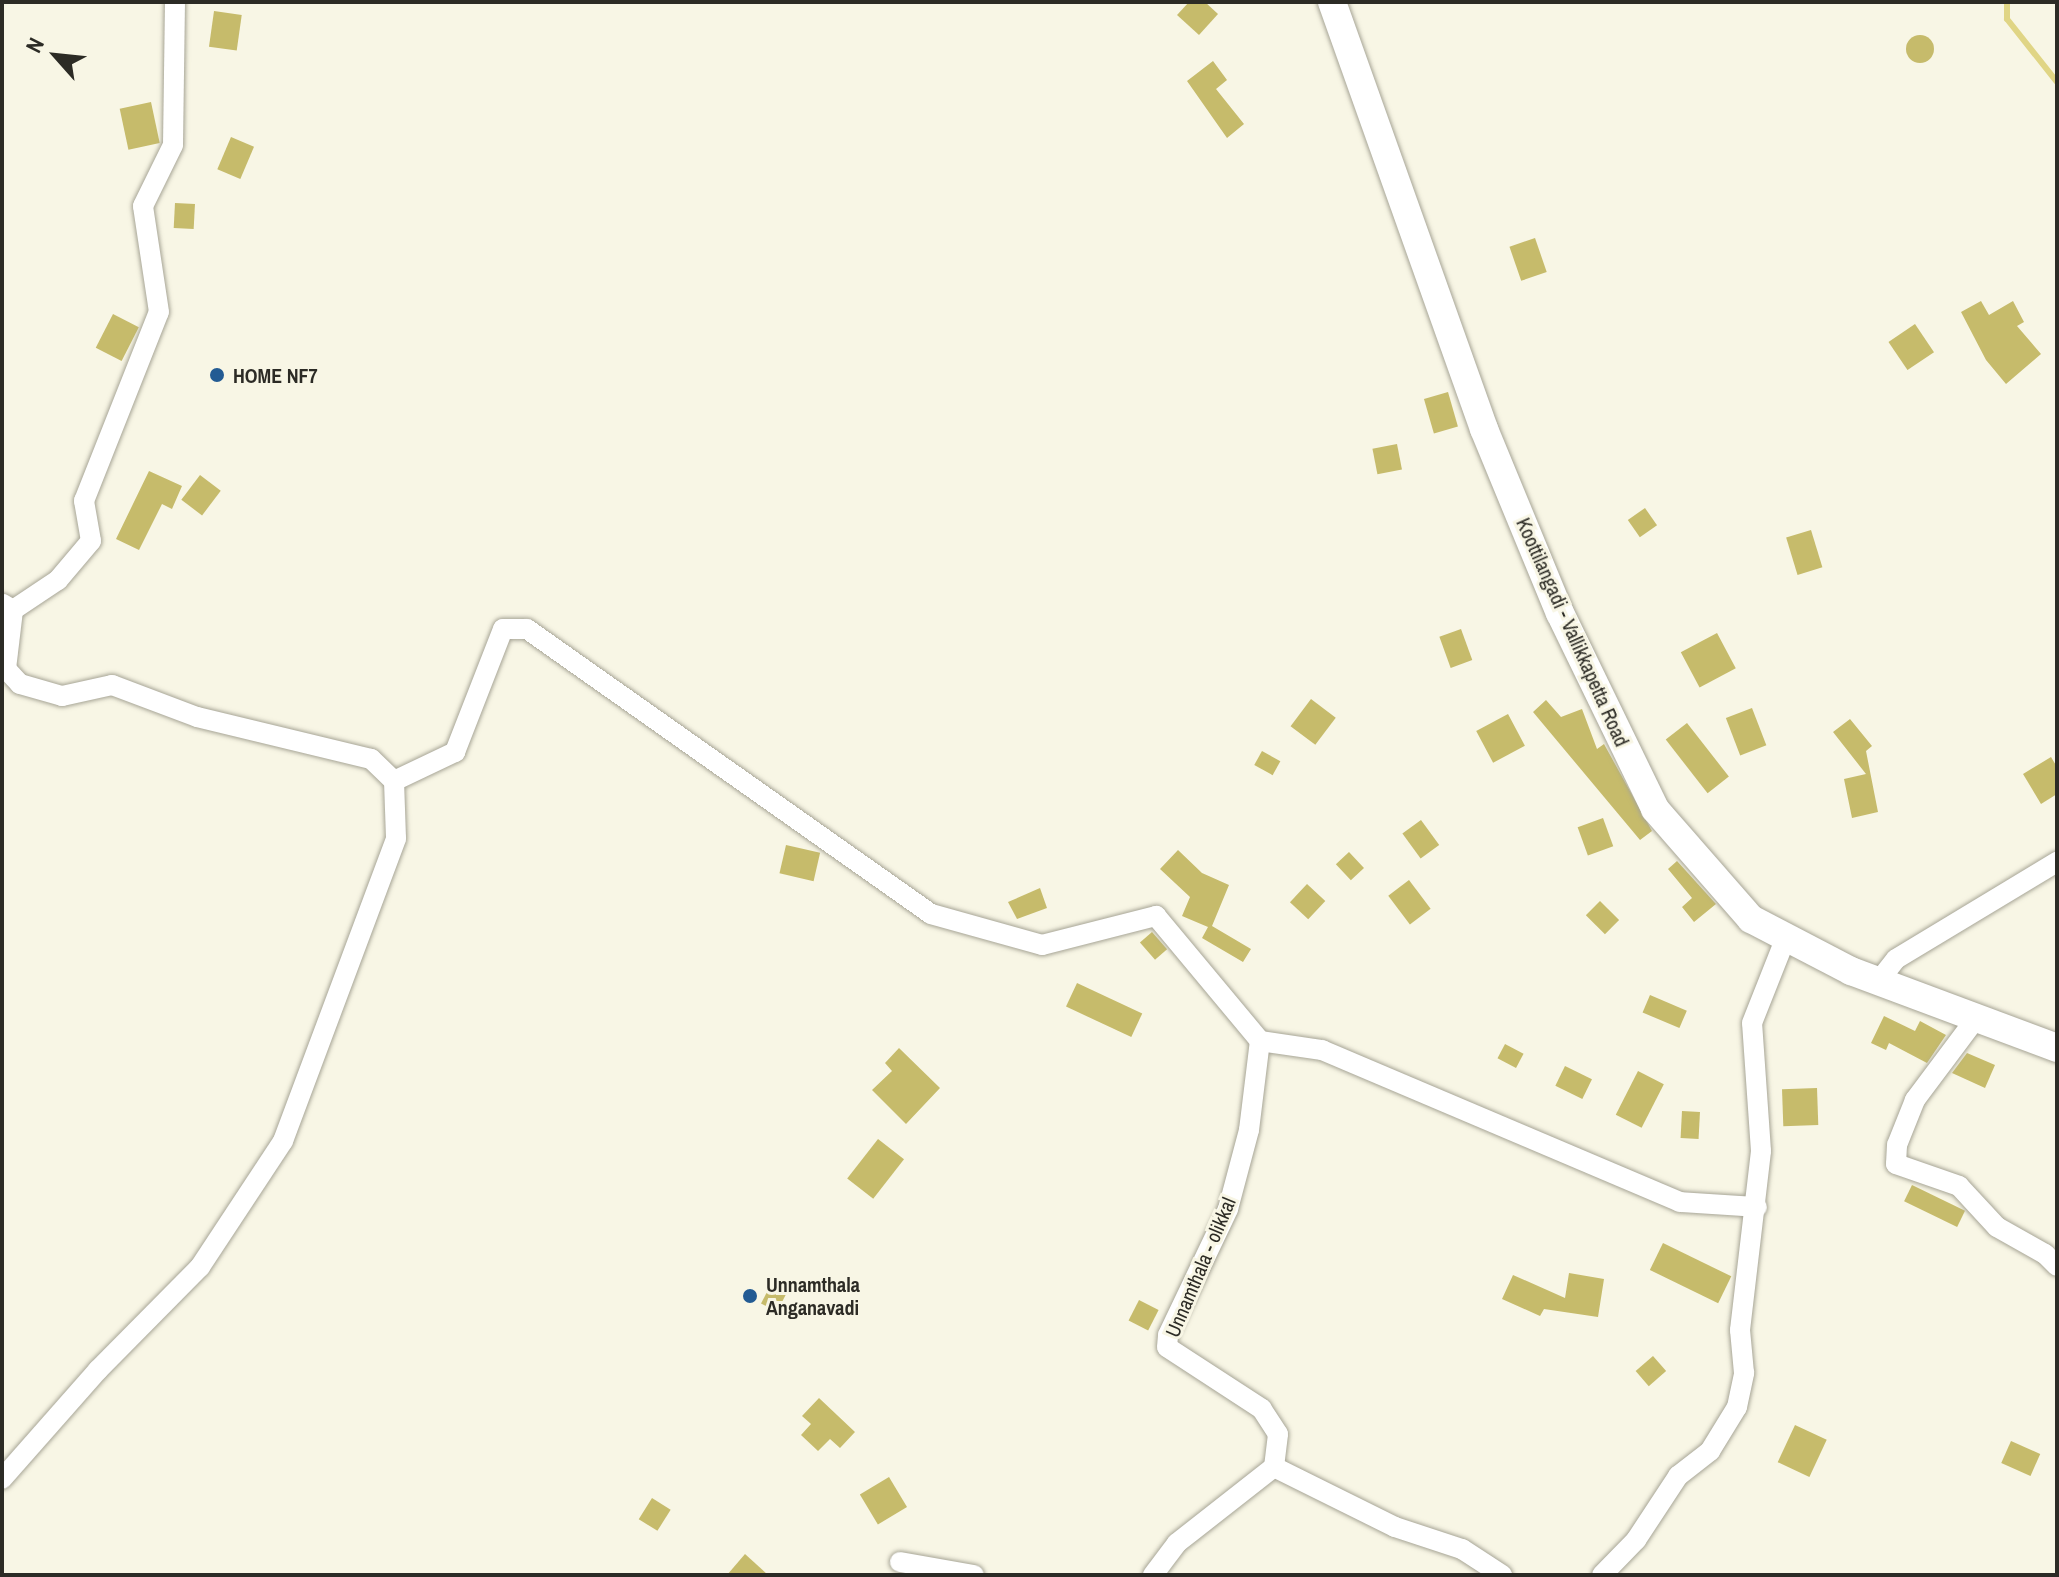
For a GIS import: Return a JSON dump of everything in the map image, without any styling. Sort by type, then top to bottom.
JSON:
[{"type":"main road","name":"Koottilangadi - Vallikkapetta Road","points":[[1332,2],[1484,429],[1560,613],[1655,809],[1751,919],[1878,982],[1974,1021],[2057,1048]]},
{"type":"street","points":[[2,1479],[98,1370],[200,1267],[283,1141],[396,838],[394,781],[371,759],[197,717],[112,685],[62,696],[20,684],[6,669],[7,606],[58,580],[91,541],[84,501],[159,312],[143,206],[173,145],[175,2]]},
{"type":"street","points":[[394,781],[455,752],[503,629],[527,629],[931,914],[1042,945],[1156,916],[1260,1041],[1322,1050],[1680,1202],[1757,1207]]},
{"type":"street","points":[[1878,982],[1896,959],[2057,862]]},
{"type":"street","points":[[1602,1575],[1636,1540],[1678,1476],[1710,1451],[1737,1407],[1744,1373],[1740,1330],[1757,1207],[1761,1113],[1752,1023],[1786,937]]},
{"type":"street","points":[[1974,1021],[1915,1100],[1897,1145],[1896,1164],[1959,1186],[1997,1227],[2045,1254],[2057,1266]]},
{"type":"street","name":"Unnamthala - olikkal","points":[[1260,1041],[1249,1130],[1228,1209],[1168,1335],[1167,1347],[1262,1409],[1278,1434],[1274,1467]]},
{"type":"street","points":[[1153,1575],[1177,1543],[1274,1467],[1395,1527],[1462,1549],[1502,1575]]},
{"type":"street","points":[[900,1562],[974,1575]]},
{"type":"building","points":[[1189,2],[1205,2],[1218,14],[1199,35],[1177,15]]},
{"type":"building","points":[[214,11],[242,15],[237,51],[209,47]]},
{"type":"building","points":[[1920,35],[1930,39],[1934,49],[1930,59],[1920,63],[1910,59],[1906,49],[1910,39]]},
{"type":"building","points":[[1213,61],[1227,80],[1216,89],[1244,124],[1227,138],[1187,81]]},
{"type":"building","points":[[151,102],[160,143],[128,150],[120,109]]},
{"type":"building","points":[[231,137],[254,147],[240,179],[217,169]]},
{"type":"building","points":[[175,203],[195,204],[194,229],[174,228]]},
{"type":"building","points":[[1535,238],[1547,272],[1521,281],[1509,247]]},
{"type":"building","points":[[1981,301],[1989,315],[2013,301],[2024,322],[2017,326],[2041,354],[2006,384],[1986,360],[1961,312]]},
{"type":"building","points":[[113,314],[139,327],[122,361],[96,348]]},
{"type":"building","points":[[1915,324],[1934,352],[1907,370],[1888,342]]},
{"type":"building","points":[[1448,392],[1458,427],[1434,433],[1424,399]]},
{"type":"building","points":[[1397,444],[1402,470],[1377,474],[1372,449]]},
{"type":"building","points":[[149,471],[182,486],[172,509],[162,504],[139,550],[116,539]]},
{"type":"building","points":[[200,475],[221,491],[202,515],[181,500]]},
{"type":"building","points":[[1645,508],[1657,525],[1640,537],[1628,520]]},
{"type":"building","points":[[1811,530],[1822,567],[1798,575],[1786,538]]},
{"type":"building","points":[[1461,629],[1472,660],[1451,668],[1439,637]]},
{"type":"building","points":[[1717,633],[1736,668],[1700,688],[1681,652]]},
{"type":"building","points":[[1311,699],[1336,718],[1315,745],[1291,726]]},
{"type":"building","points":[[1546,700],[1561,717],[1582,709],[1597,749],[1604,744],[1652,831],[1640,840],[1533,712]]},
{"type":"building","points":[[1752,708],[1766,745],[1740,755],[1726,718]]},
{"type":"building","points":[[1508,714],[1525,746],[1493,763],[1476,731]]},
{"type":"building","points":[[1850,719],[1872,746],[1866,751],[1878,812],[1852,818],[1844,779],[1866,774],[1833,732]]},
{"type":"building","points":[[1687,723],[1729,777],[1708,793],[1666,740]]},
{"type":"building","points":[[1262,751],[1280,761],[1273,775],[1254,765]]},
{"type":"building","points":[[2051,757],[2057,767],[2057,794],[2041,804],[2023,774]]},
{"type":"building","points":[[1603,818],[1613,846],[1588,855],[1578,827]]},
{"type":"building","points":[[1421,820],[1439,845],[1421,859],[1402,834]]},
{"type":"building","points":[[786,845],[820,853],[814,881],[779,873]]},
{"type":"building","points":[[1178,850],[1202,873],[1229,885],[1212,926],[1251,949],[1243,962],[1202,938],[1208,927],[1182,916],[1190,897],[1160,869]]},
{"type":"building","points":[[1349,852],[1364,868],[1351,880],[1336,864]]},
{"type":"building","points":[[1677,861],[1716,904],[1694,922],[1682,907],[1692,898],[1668,869]]},
{"type":"building","points":[[1409,880],[1431,909],[1410,924],[1388,896]]},
{"type":"building","points":[[1307,884],[1325,901],[1308,919],[1290,902]]},
{"type":"building","points":[[1040,888],[1047,908],[1017,919],[1008,902]]},
{"type":"building","points":[[1600,901],[1619,920],[1605,934],[1586,915]]},
{"type":"building","points":[[1152,932],[1167,949],[1155,960],[1140,942]]},
{"type":"building","points":[[1077,983],[1142,1013],[1131,1037],[1066,1007]]},
{"type":"building","points":[[1650,995],[1687,1011],[1679,1028],[1643,1012]]},
{"type":"building","points":[[1884,1016],[1915,1031],[1920,1021],[1946,1035],[1927,1063],[1889,1043],[1886,1050],[1871,1043]]},
{"type":"building","points":[[1505,1044],[1524,1054],[1516,1068],[1497,1058]]},
{"type":"building","points":[[899,1048],[940,1088],[906,1124],[872,1090],[892,1071],[885,1063]]},
{"type":"building","points":[[1967,1053],[1995,1065],[1985,1088],[1952,1073]]},
{"type":"building","points":[[1565,1066],[1592,1079],[1582,1099],[1555,1086]]},
{"type":"building","points":[[1638,1071],[1664,1084],[1642,1128],[1616,1115]]},
{"type":"building","points":[[1817,1088],[1818,1125],[1783,1126],[1782,1089]]},
{"type":"building","points":[[1682,1111],[1700,1112],[1699,1139],[1681,1138]]},
{"type":"building","points":[[878,1139],[904,1159],[873,1199],[847,1178]]},
{"type":"building","points":[[1912,1185],[1965,1211],[1957,1227],[1904,1201]]},
{"type":"building","points":[[1663,1243],[1731,1276],[1718,1303],[1650,1270]]},
{"type":"building","points":[[1569,1273],[1604,1279],[1598,1317],[1544,1309],[1540,1316],[1502,1299],[1513,1275],[1565,1298]]},
{"type":"building","points":[[771,1284],[787,1292],[777,1312],[761,1304]]},
{"type":"building","points":[[1139,1300],[1159,1310],[1148,1330],[1129,1320]]},
{"type":"building","points":[[1653,1356],[1666,1371],[1649,1386],[1636,1371]]},
{"type":"building","points":[[819,1398],[855,1432],[840,1448],[830,1439],[818,1451],[801,1435],[811,1424],[802,1416]]},
{"type":"building","points":[[1795,1425],[1827,1440],[1809,1477],[1778,1462]]},
{"type":"building","points":[[2011,1441],[2040,1454],[2030,1476],[2001,1463]]},
{"type":"building","points":[[889,1477],[907,1507],[878,1525],[860,1495]]},
{"type":"building","points":[[652,1498],[671,1510],[657,1531],[639,1519]]},
{"type":"building","points":[[745,1554],[768,1575],[727,1575]]},
{"type":"waterway","points":[[2007,2],[2007,19],[2057,82]]},
{"type":"place","name":"HOME NF7","points":[[217,375]]},
{"type":"place","name":"Unnamthala Anganavadi","points":[[750,1296]]}]
